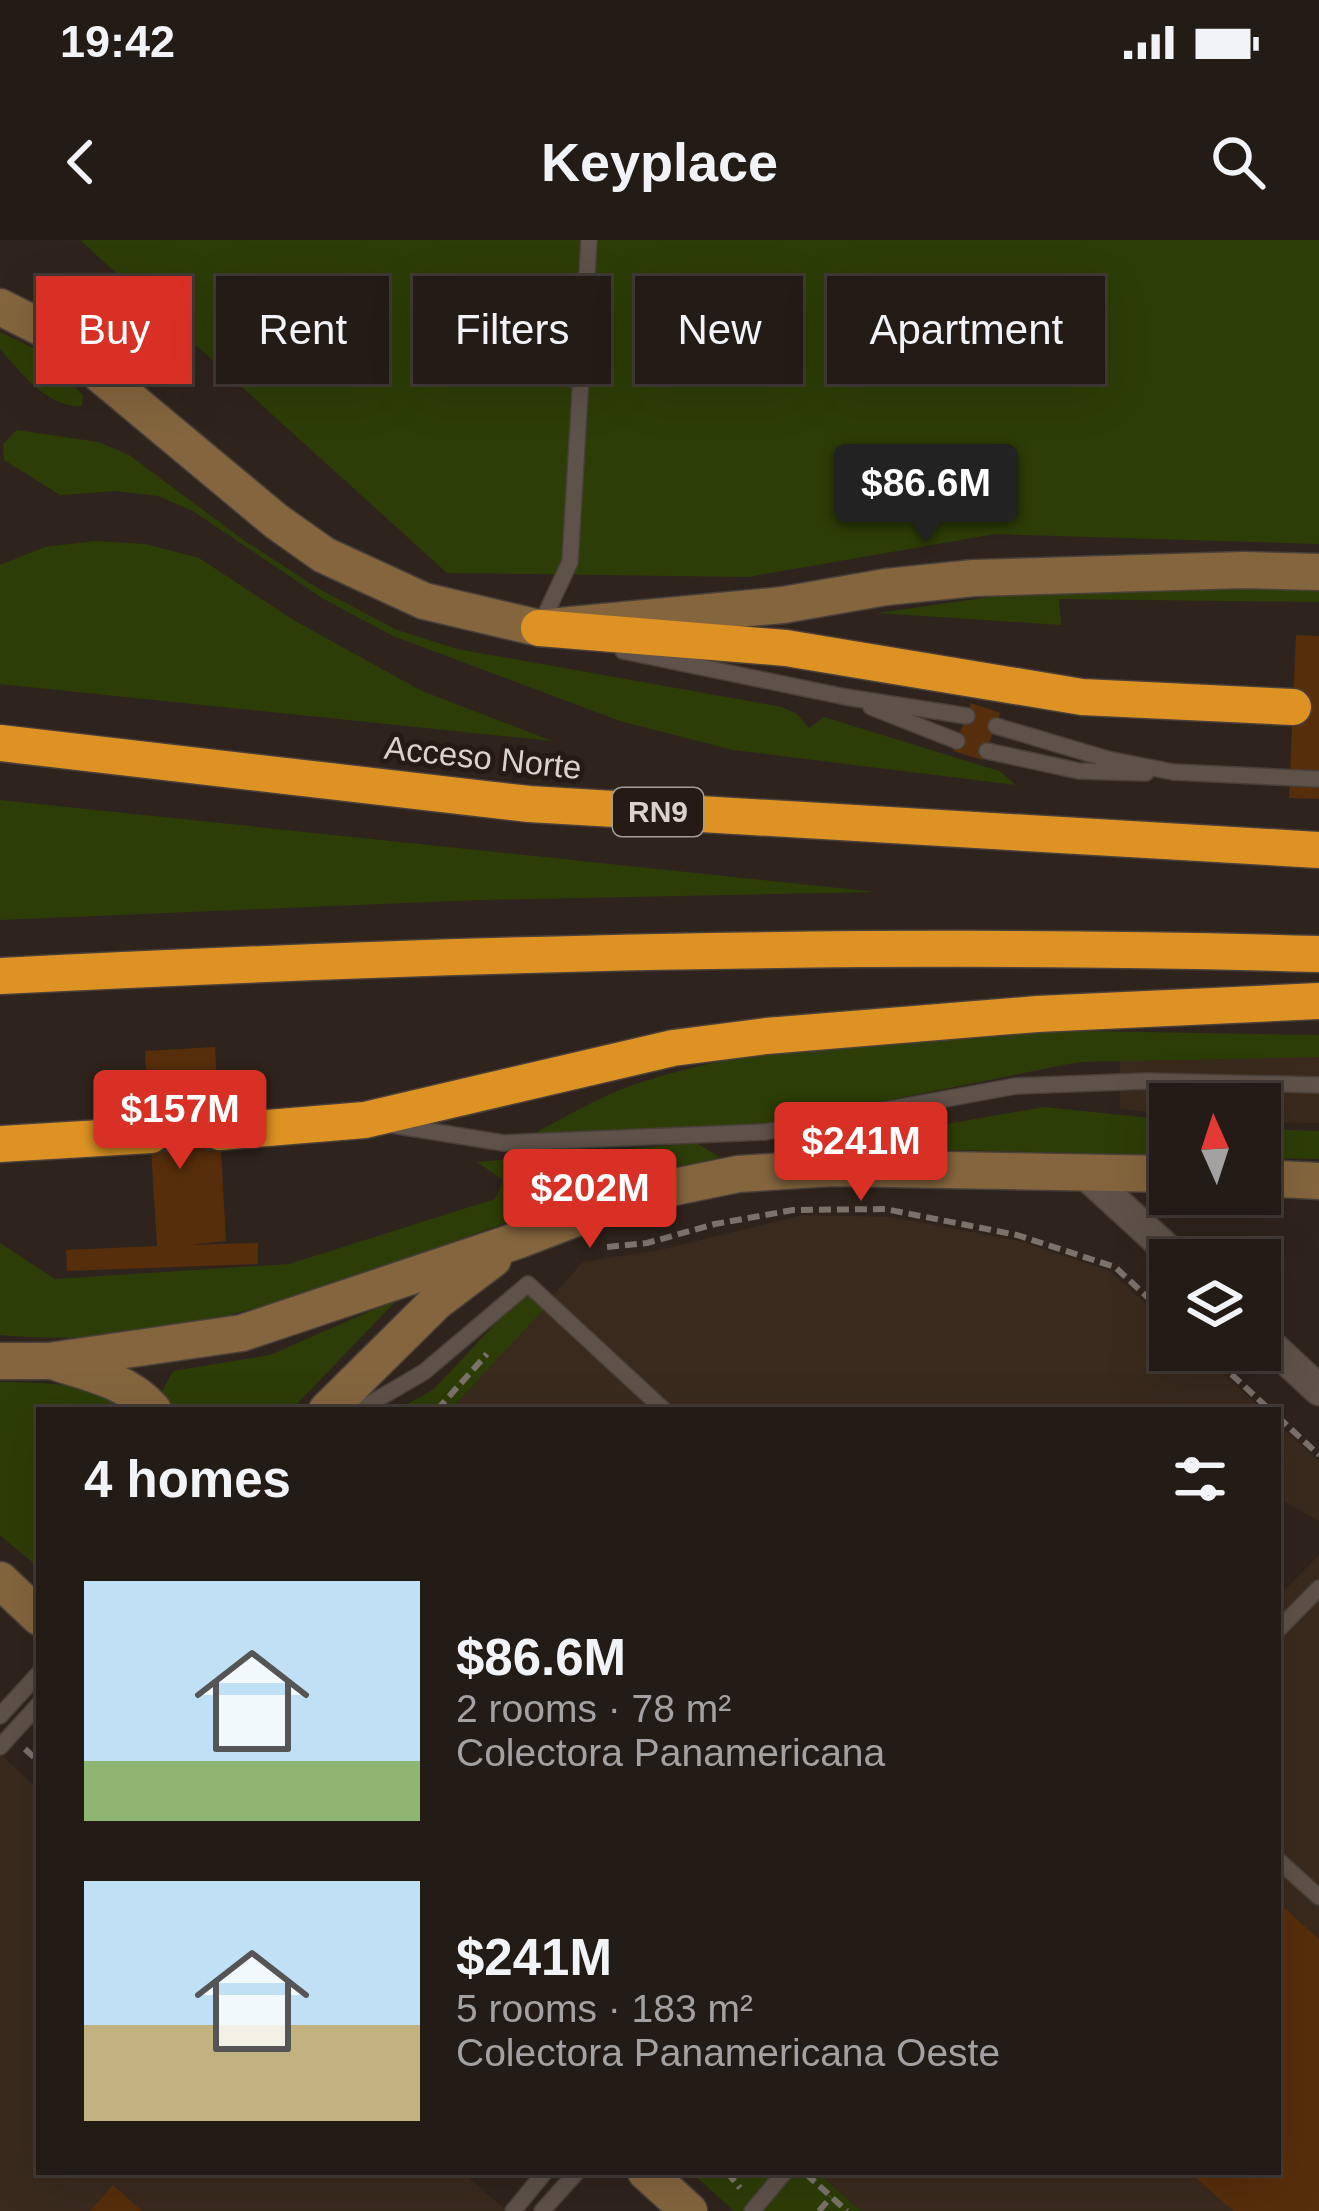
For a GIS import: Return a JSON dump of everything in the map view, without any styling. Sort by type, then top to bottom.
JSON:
[{"type":"highway","points":[[538,628],[786,648],[1082,697],[1293,706]]},
{"type":"highway","name":"Acceso Norte","points":[[0,743],[529,804],[1319,850]]},
{"type":"highway","points":[[0,976],[691,950],[1104,948],[1319,955]]},
{"type":"highway","points":[[220,1132],[365,1120],[673,1048],[766,1036],[1037,1014],[1319,1001]]},
{"type":"highway","points":[[2,1146],[151,1136]]},
{"type":"street","points":[[0,307],[65,344],[275,521],[324,555],[424,601],[538,628],[783,605],[974,578],[1319,572]]},
{"type":"street","points":[[0,1360],[49,1360],[242,1333],[636,1196],[738,1174],[832,1168],[1149,1173]]},
{"type":"street","points":[[1081,1170],[1155,1239]]},
{"type":"street","points":[[1281,1179],[1319,1180]]},
{"type":"street","points":[[331,1407],[436,1301],[519,1240]]},
{"type":"street","points":[[1281,1355],[1319,1390]]},
{"type":"street","points":[[49,1360],[104,1378],[140,1395],[150,1407]]},
{"type":"street","points":[[0,1580],[36,1614]]},
{"type":"street","points":[[649,2175],[689,2211]]},
{"type":"lane","points":[[589,240],[569,562],[538,628],[626,652],[846,697],[967,716]]},
{"type":"lane","points":[[846,697],[957,741]]},
{"type":"lane","points":[[996,726],[1087,754],[1173,772]]},
{"type":"lane","points":[[987,751],[1079,771],[1126,775],[1173,772],[1319,779]]},
{"type":"lane","points":[[365,1120],[504,1143],[765,1132],[817,1126],[1016,1085],[1319,1085]]},
{"type":"lane","points":[[364,1407],[424,1372],[528,1284],[661,1407]]},
{"type":"lane","points":[[1281,1627],[1319,1588]]},
{"type":"lane","points":[[0,1716],[36,1676]]},
{"type":"lane","points":[[0,1747],[36,1707]]},
{"type":"lane","points":[[1281,1863],[1319,1897]]},
{"type":"lane","points":[[513,2211],[543,2175]]},
{"type":"lane","points":[[542,2211],[574,2175]]},
{"type":"lane","points":[[752,2211],[782,2175]]},
{"type":"path","points":[[593,1248],[647,1243],[793,1210],[885,1209],[1017,1235],[1114,1267],[1149,1299]]},
{"type":"path","points":[[440,1407],[496,1344]]},
{"type":"path","points":[[1228,1371],[1267,1407]]},
{"type":"path","points":[[1281,1420],[1319,1455]]},
{"type":"path","points":[[806,2175],[847,2211]]},
{"type":"path","points":[[819,2211],[831,2197]]},
{"type":"shaded area","points":[[1319,1050],[1319,1123],[1281,1122],[1281,1083],[1149,1083],[1149,1112],[1120,1109],[1120,1056]]},
{"type":"shaded area","points":[[803,1215],[891,1217],[1019,1241],[1110,1271],[1149,1306],[1149,1371],[1220,1371],[1260,1407],[453,1407],[583,1262],[660,1250]]},
{"type":"shaded area","points":[[1281,1427],[1319,1461],[1319,1521],[1281,1500]]},
{"type":"shaded area","points":[[1319,1555],[1319,1939],[1281,1905],[1281,1594]]},
{"type":"shaded area","points":[[0,1754],[36,1787],[36,2175],[465,2175],[507,2211],[0,2211]]},
{"type":"shaded area","points":[[820,2175],[1192,2175],[1233,2211],[861,2211]]},
{"type":"green space","points":[[80,240],[1319,240],[1319,544],[995,534],[748,577],[447,573],[239,384],[389,384],[389,276],[216,276],[216,363],[192,342],[192,276],[120,276]]},
{"type":"green space","points":[[0,332],[36,349],[36,384],[72,384],[83,395],[82,406],[47,395],[0,349]]},
{"type":"green space","points":[[17,430],[98,442],[129,455],[242,539],[319,589],[397,630],[457,649],[782,707],[797,714],[809,728],[824,717],[999,771],[1016,785],[733,750],[620,721],[393,636],[322,598],[193,511],[158,496],[115,491],[60,495],[4,460],[3,444]]},
{"type":"green space","points":[[96,541],[145,544],[199,558],[295,621],[422,691],[552,741],[0,684],[0,565],[45,547]]},
{"type":"green space","points":[[1189,586],[1319,590],[1319,602],[1059,599],[1061,625],[878,613],[1032,591]]},
{"type":"green space","points":[[0,800],[877,892],[478,900],[0,920]]},
{"type":"green space","points":[[1085,1031],[1319,1035],[1319,1057],[1079,1062],[774,1123],[528,1136],[622,1089],[746,1056],[858,1041]]},
{"type":"green space","points":[[1044,1107],[1149,1118],[1149,1155],[815,1147]]},
{"type":"green space","points":[[1281,1130],[1319,1131],[1319,1159],[1281,1158]]},
{"type":"green space","points":[[696,1143],[720,1157],[563,1203],[287,1299],[145,1331],[73,1338],[0,1335],[0,1243],[55,1279],[289,1264],[495,1199],[503,1180],[477,1162]]},
{"type":"green space","points":[[527,1290],[545,1308],[453,1407],[402,1407],[434,1389]]},
{"type":"green space","points":[[398,1299],[294,1407],[169,1407],[161,1393],[173,1371],[270,1355]]},
{"type":"green space","points":[[0,1382],[86,1389],[123,1407],[36,1407],[36,1565],[0,1535]]},
{"type":"green space","points":[[694,2175],[820,2175],[861,2211],[734,2211]]},
{"type":"building","points":[[1296,635],[1319,636],[1319,799],[1289,798]]},
{"type":"building","points":[[971,703],[1000,713],[983,760],[953,751]]},
{"type":"building","points":[[215,1047],[226,1241],[188,1245],[258,1243],[258,1264],[67,1271],[66,1250],[157,1246],[145,1051]]},
{"type":"building","points":[[1281,1905],[1319,1939],[1319,2211],[1233,2211],[1192,2175],[1281,2175]]},
{"type":"building","points":[[113,2185],[142,2211],[90,2211]]},
{"type":"tunnel","points":[[151,1135],[220,1132]]}]
